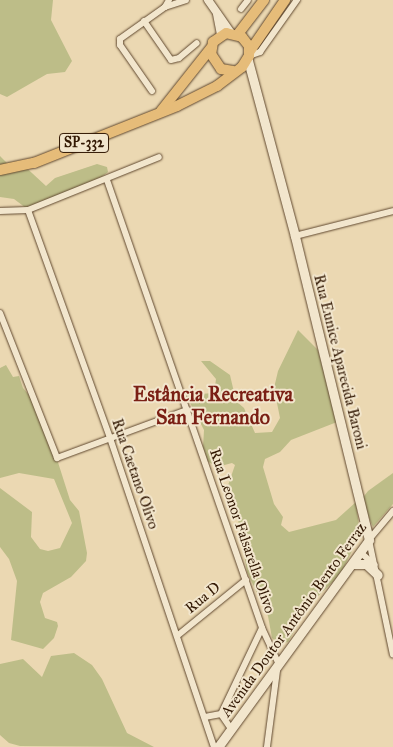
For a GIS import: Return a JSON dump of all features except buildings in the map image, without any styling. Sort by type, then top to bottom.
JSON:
[{"type":"main road","points":[[234,33],[246,41],[245,61],[216,65],[212,47],[220,35],[234,33],[264,0]]},
{"type":"main road","name":"SP-332","points":[[0,170],[34,163],[205,93],[245,61],[285,0]]},
{"type":"main road","name":"SP-332","points":[[159,113],[212,47]]},
{"type":"main road","name":"Rua Eunice Aparecida Baroni","points":[[245,61],[254,77],[369,540]]},
{"type":"main road","name":"Avenida Doutor Antônio Bento Ferraz","points":[[218,747],[278,663],[361,554],[369,540]]},
{"type":"main road","points":[[353,564],[366,564],[378,576]]},
{"type":"street","points":[[152,91],[120,45],[123,35],[167,3],[186,0]]},
{"type":"street","points":[[208,0],[217,14],[234,33]]},
{"type":"street","points":[[241,9],[248,0]]},
{"type":"street","points":[[245,61],[260,52],[297,0]]},
{"type":"street","points":[[217,14],[220,35]]},
{"type":"street","points":[[144,21],[170,60],[179,58],[198,43]]},
{"type":"street","points":[[0,211],[28,210],[159,157]]},
{"type":"street","name":"Rua Leonor Falsarella Olivo","points":[[106,180],[262,628],[278,663]]},
{"type":"street","name":"Rua Caetano Olivo","points":[[28,210],[110,438],[214,747]]},
{"type":"street","points":[[295,236],[393,211]]},
{"type":"street","points":[[0,313],[57,458],[187,410]]},
{"type":"street","name":"Avenida Doutor Antônio Bento Ferraz","points":[[369,540],[393,511]]},
{"type":"street","name":"Rua Eunice Aparecida Baroni","points":[[369,540],[393,655]]},
{"type":"street","points":[[361,554],[375,565]]},
{"type":"street","name":"Rua D","points":[[177,636],[246,580]]},
{"type":"street","points":[[221,714],[262,628]]},
{"type":"street","points":[[267,747],[278,663]]},
{"type":"street","points":[[205,717],[221,714]]},
{"type":"street","points":[[221,714],[231,729]]},
{"type":"green space","points":[[0,0],[53,0],[51,20],[72,61],[65,72],[47,74],[7,97],[0,94]]},
{"type":"green space","points":[[0,156],[7,163],[19,161],[46,186],[55,178],[97,164],[107,167],[108,172],[87,188],[67,198],[26,208],[14,199],[0,197]]},
{"type":"green space","points":[[298,330],[318,350],[337,422],[291,440],[280,452],[265,459],[263,467],[274,504],[283,517],[281,525],[289,532],[336,520],[356,502],[360,535],[340,575],[310,604],[288,642],[279,644],[272,638],[268,616],[247,572],[238,519],[224,497],[235,465],[232,463],[217,467],[207,461],[203,447],[204,430],[186,395],[214,393],[216,379],[201,361],[210,361],[230,375],[236,401],[244,408],[255,433],[272,432],[280,418],[274,388],[278,371]]},
{"type":"green space","points":[[6,365],[13,377],[19,376],[23,388],[41,409],[70,500],[79,511],[87,553],[86,561],[71,577],[43,593],[40,602],[45,618],[57,622],[58,626],[54,638],[43,649],[11,640],[17,581],[9,559],[0,547],[0,488],[32,512],[31,537],[40,549],[48,551],[60,548],[72,523],[54,479],[19,473],[0,478],[0,368]]},
{"type":"green space","points":[[393,473],[393,504],[373,527],[361,500],[368,491]]},
{"type":"green space","points":[[74,653],[92,665],[102,679],[127,733],[154,747],[20,746],[9,743],[0,735],[0,664],[23,659],[42,677],[51,656]]},
{"type":"district","name":"Estância Recreativa San Fernando","points":[[213,406]]}]
